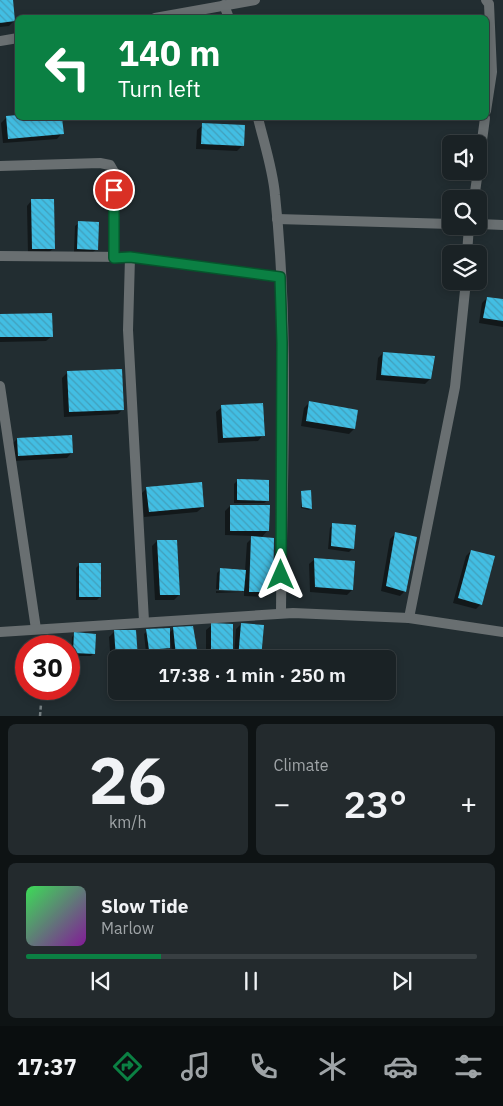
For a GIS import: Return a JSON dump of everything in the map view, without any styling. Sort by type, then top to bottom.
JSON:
[{"type":"street","points":[[172,15],[255,0]]},
{"type":"street","points":[[486,0],[490,4],[492,72],[489,92]]},
{"type":"street","points":[[224,6],[228,15]]},
{"type":"street","points":[[0,41],[15,38]]},
{"type":"street","points":[[258,120],[275,194],[280,277],[282,343],[281,613]]},
{"type":"street","points":[[483,135],[485,120]]},
{"type":"street","points":[[0,166],[100,163],[110,165],[114,172],[114,258]]},
{"type":"street","points":[[276,219],[442,224]]},
{"type":"street","points":[[487,224],[503,225]]},
{"type":"street","points":[[0,256],[130,257],[280,277]]},
{"type":"street","points":[[130,257],[128,330],[144,621]]},
{"type":"street","points":[[409,618],[455,387],[465,290]]},
{"type":"street","points":[[0,386],[36,629]]},
{"type":"street","points":[[0,632],[281,613],[409,618],[503,632]]},
{"type":"path","points":[[40,716],[41,704]]},
{"type":"building","points":[[0,0],[13,0],[15,21],[0,23]]},
{"type":"building","points":[[15,115],[15,120],[62,120],[64,134],[8,139],[6,116]]},
{"type":"building","points":[[202,123],[245,125],[244,146],[201,144]]},
{"type":"building","points":[[31,199],[54,199],[55,249],[32,249]]},
{"type":"building","points":[[78,221],[99,222],[98,250],[77,249]]},
{"type":"building","points":[[487,297],[503,299],[503,321],[483,318]]},
{"type":"building","points":[[52,313],[53,337],[0,337],[0,314]]},
{"type":"building","points":[[383,352],[435,356],[431,379],[381,375]]},
{"type":"building","points":[[122,369],[124,410],[69,412],[67,371]]},
{"type":"building","points":[[309,401],[358,410],[355,429],[306,421]]},
{"type":"building","points":[[263,403],[265,436],[223,438],[221,405]]},
{"type":"building","points":[[72,435],[73,453],[18,456],[17,438]]},
{"type":"building","points":[[237,479],[269,480],[269,501],[237,500]]},
{"type":"building","points":[[202,482],[204,507],[149,512],[146,487]]},
{"type":"building","points":[[311,490],[312,509],[302,507],[301,491]]},
{"type":"building","points":[[230,505],[270,505],[269,531],[230,531]]},
{"type":"building","points":[[332,523],[356,525],[354,549],[331,546]]},
{"type":"building","points":[[395,532],[417,537],[406,592],[386,586]]},
{"type":"building","points":[[251,536],[274,538],[273,592],[249,592]]},
{"type":"building","points":[[157,540],[177,540],[180,595],[160,595]]},
{"type":"building","points":[[471,550],[495,556],[482,605],[458,598]]},
{"type":"building","points":[[314,558],[355,561],[353,590],[315,587]]},
{"type":"building","points":[[79,563],[101,563],[101,597],[79,597]]},
{"type":"building","points":[[220,568],[246,570],[244,591],[219,590]]},
{"type":"building","points":[[211,623],[233,624],[233,650],[211,650]]},
{"type":"building","points":[[241,623],[264,625],[262,650],[239,650]]},
{"type":"building","points":[[193,626],[197,650],[175,650],[173,627]]},
{"type":"building","points":[[170,628],[170,648],[149,650],[146,629]]},
{"type":"building","points":[[114,630],[136,630],[137,650],[115,650]]},
{"type":"building","points":[[74,632],[96,634],[95,654],[80,653],[80,635],[74,635]]},
{"type":"route","points":[[114,190],[114,258],[130,257],[280,277],[282,343],[281,575]]}]
